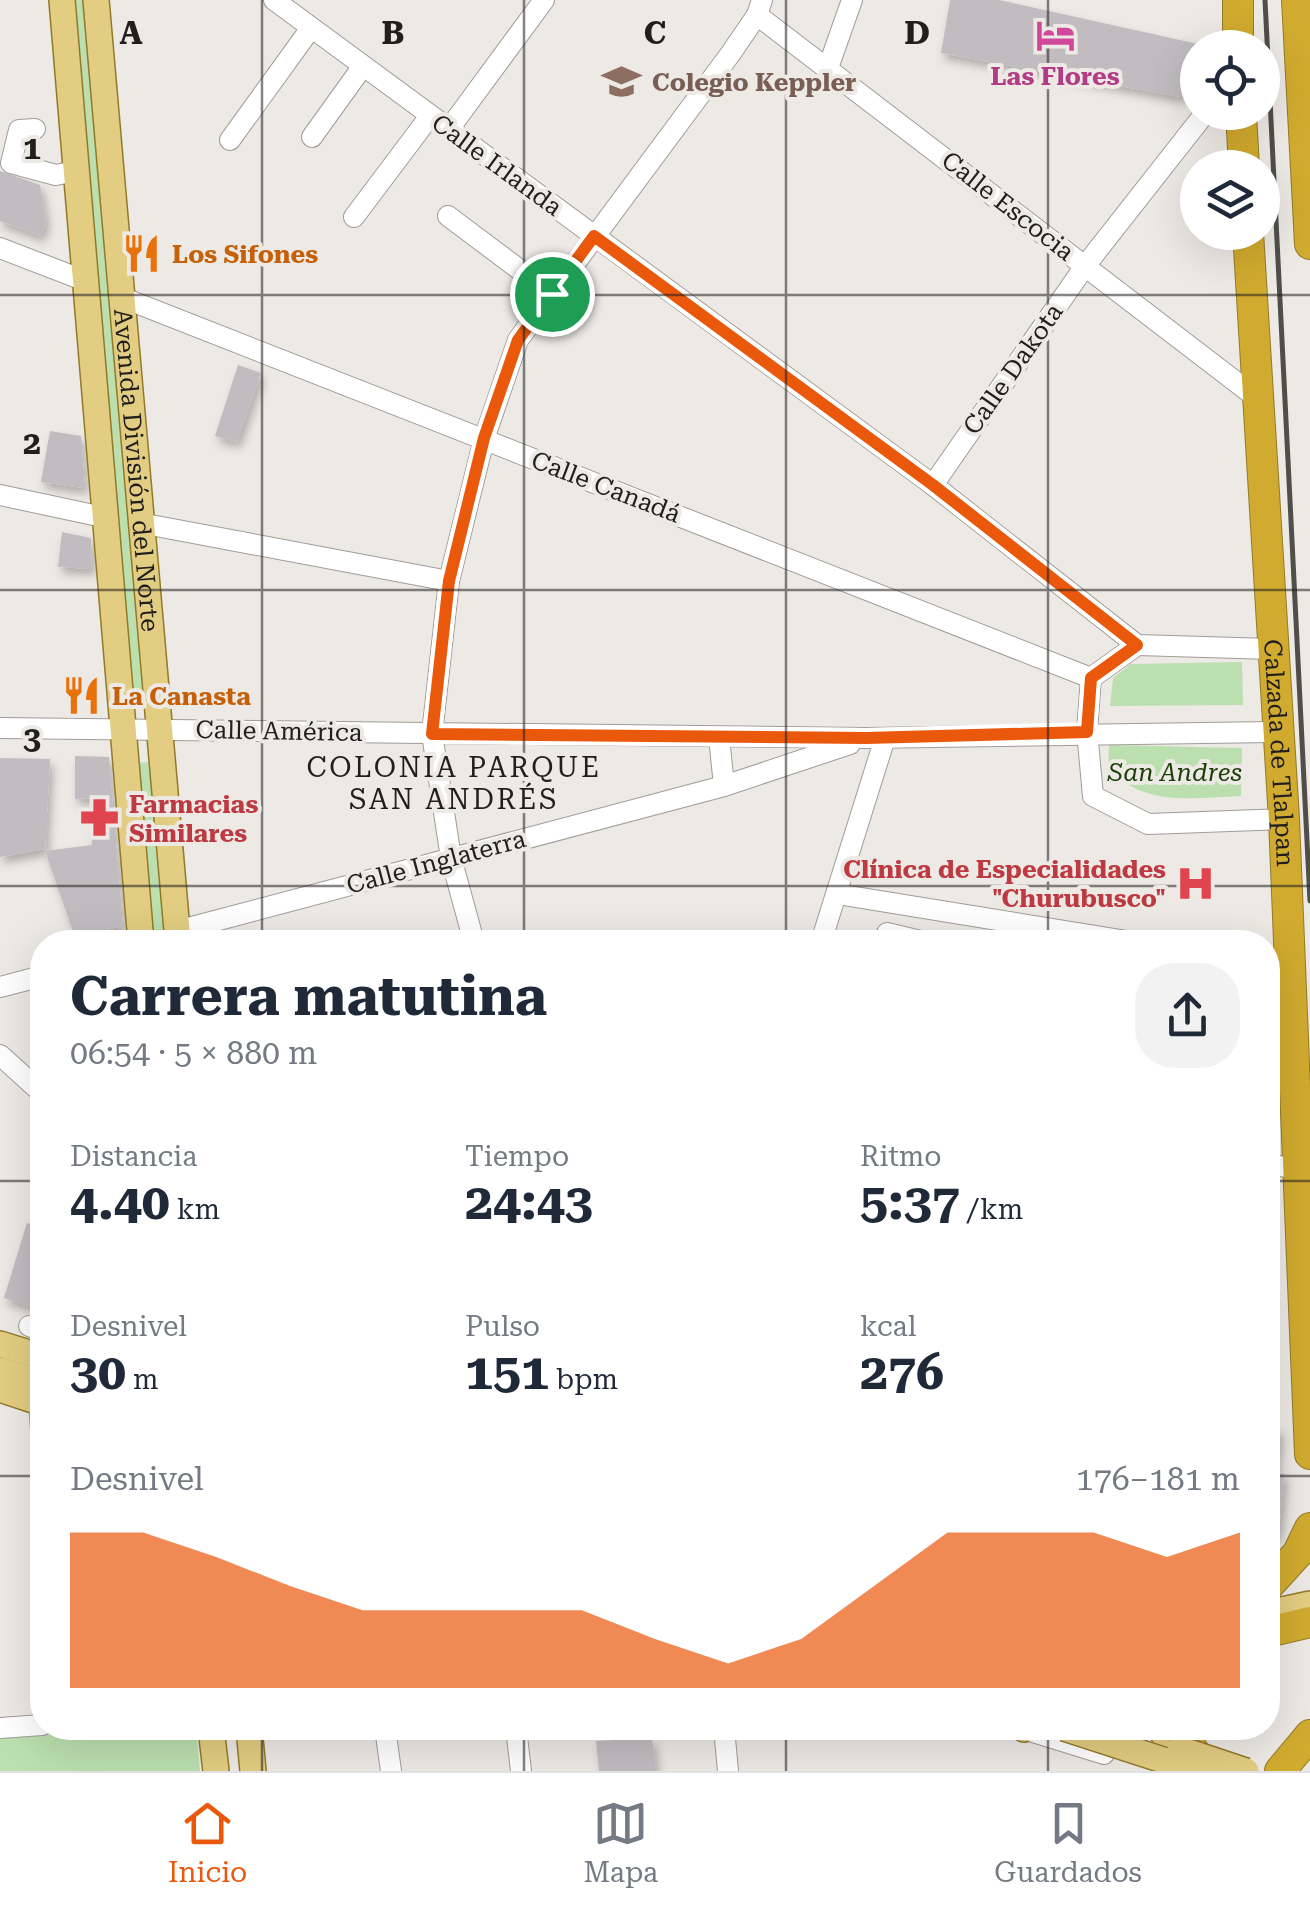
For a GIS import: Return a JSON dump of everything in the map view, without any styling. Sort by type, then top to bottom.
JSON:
[{"type":"highway","points":[[1238,0],[1238,30]]},
{"type":"highway","points":[[1298,0],[1310,244]]},
{"type":"highway","name":"Calzada de Tlalpan","points":[[1249,250],[1284,819],[1279,930]]},
{"type":"highway","name":"Calzada de Tlalpan","points":[[1280,983],[1304,1160],[1310,1454]]},
{"type":"highway","points":[[1280,1573],[1298,1554],[1310,1528]]},
{"type":"highway","points":[[1280,1629],[1310,1622]]},
{"type":"highway","points":[[1280,1771],[1310,1735]]},
{"type":"highway","points":[[1185,1740],[1207,1771]]},
{"type":"main road","name":"Avenida División del Norte","points":[[62,0],[141,930]]},
{"type":"main road","name":"Avenida División del Norte","points":[[96,0],[177,930]]},
{"type":"main road","points":[[0,1344],[30,1354]]},
{"type":"main road","points":[[0,1370],[30,1389]]},
{"type":"main road","points":[[0,1389],[30,1394]]},
{"type":"main road","points":[[1280,1610],[1310,1604]]},
{"type":"main road","points":[[212,1740],[216,1771]]},
{"type":"main road","points":[[249,1740],[253,1771]]},
{"type":"main road","points":[[1101,1740],[1197,1771]]},
{"type":"main road","points":[[1151,1740],[1246,1771]]},
{"type":"main road","points":[[1166,1740],[1186,1771]]},
{"type":"street","name":"Calle Irlanda","points":[[274,0],[933,485],[1137,645]]},
{"type":"street","points":[[448,129],[544,0]]},
{"type":"street","points":[[828,68],[852,0]]},
{"type":"street","points":[[471,930],[451,858],[432,734],[449,581],[484,438],[518,340],[759,8]]},
{"type":"street","name":"Calle Escocia","points":[[759,8],[828,68],[1257,398]]},
{"type":"street","points":[[230,140],[312,28]]},
{"type":"street","points":[[312,137],[363,66]]},
{"type":"street","points":[[354,217],[430,116]]},
{"type":"street","points":[[35,129],[18,130],[11,163],[56,175],[75,172]]},
{"type":"street","name":"Calle Dakota","points":[[933,485],[1085,266],[1192,130]]},
{"type":"street","points":[[448,216],[552,294]]},
{"type":"street","points":[[0,248],[83,280]]},
{"type":"street","name":"Calle Canadá","points":[[121,297],[1091,678]]},
{"type":"street","points":[[0,494],[103,517]]},
{"type":"street","points":[[140,522],[449,581]]},
{"type":"street","points":[[1274,650],[1137,645],[1091,678],[1087,732],[1093,796],[1120,812],[1148,824],[1284,819]]},
{"type":"street","name":"Calle América","points":[[0,728],[876,738],[1278,732]]},
{"type":"street","points":[[719,736],[724,786]]},
{"type":"street","points":[[826,930],[876,738]]},
{"type":"street","name":"Calle Inglaterra","points":[[202,930],[451,858],[724,786],[876,738]]},
{"type":"street","points":[[837,894],[1060,930]]},
{"type":"street","points":[[0,987],[30,979]]},
{"type":"street","points":[[0,1055],[30,1081]]},
{"type":"street","points":[[0,1728],[30,1726]]},
{"type":"street","points":[[387,1740],[391,1771]]},
{"type":"street","points":[[517,1740],[520,1771]]},
{"type":"street","points":[[725,1740],[728,1771]]},
{"type":"street","points":[[1061,1740],[1159,1771]]},
{"type":"green space","points":[[71,0],[85,0],[149,696],[126,693]]},
{"type":"green space","name":"San Andres","points":[[1242,662],[1243,705],[1110,706],[1113,678],[1131,664]]},
{"type":"green space","name":"San Andres","points":[[1109,745],[1242,748],[1241,796],[1170,798],[1138,790],[1108,769]]},
{"type":"green space","points":[[151,762],[166,930],[148,930],[131,763]]},
{"type":"green space","points":[[30,1733],[30,1740],[197,1740],[200,1771],[0,1771],[0,1735]]},
{"type":"building","points":[[950,0],[999,0],[1180,40],[1180,97],[941,53]]},
{"type":"building","points":[[0,171],[40,185],[46,222],[41,236],[0,221]]},
{"type":"building","points":[[238,365],[261,373],[237,442],[215,436]]},
{"type":"building","points":[[50,431],[81,436],[85,488],[41,482]]},
{"type":"building","points":[[62,532],[91,538],[92,569],[58,567]]},
{"type":"building","points":[[75,756],[109,757],[123,926],[73,930],[45,851],[92,845],[93,798],[75,799]]},
{"type":"building","points":[[0,758],[50,759],[45,849],[0,857]]},
{"type":"building","points":[[27,1223],[30,1224],[30,1306],[4,1298]]},
{"type":"building","points":[[1280,1473],[1284,1473],[1280,1519]]},
{"type":"building","points":[[652,1740],[656,1771],[599,1771],[596,1741]]},
{"type":"railway","points":[[1265,0],[1310,901]]},
{"type":"place","name":"Las Flores","points":[[1055,35]]},
{"type":"place","name":"Colegio Keppler","points":[[622,82]]},
{"type":"place","name":"Los Sifones","points":[[142,254]]},
{"type":"place","name":"La Canasta","points":[[82,696]]},
{"type":"place","name":"Farmacias Similares","points":[[99,818]]},
{"type":"place","name":"Clínica de Especialidades \"Churubusco\"","points":[[1196,883]]},
{"type":"district","name":"COLONIA PARQUE SAN ANDRÉS","points":[[454,783]]},
{"type":"route","points":[[594,236],[933,485],[1137,645],[1091,678],[1087,732],[866,738],[432,734],[449,581],[484,438],[518,340],[552,294],[594,236]]}]
